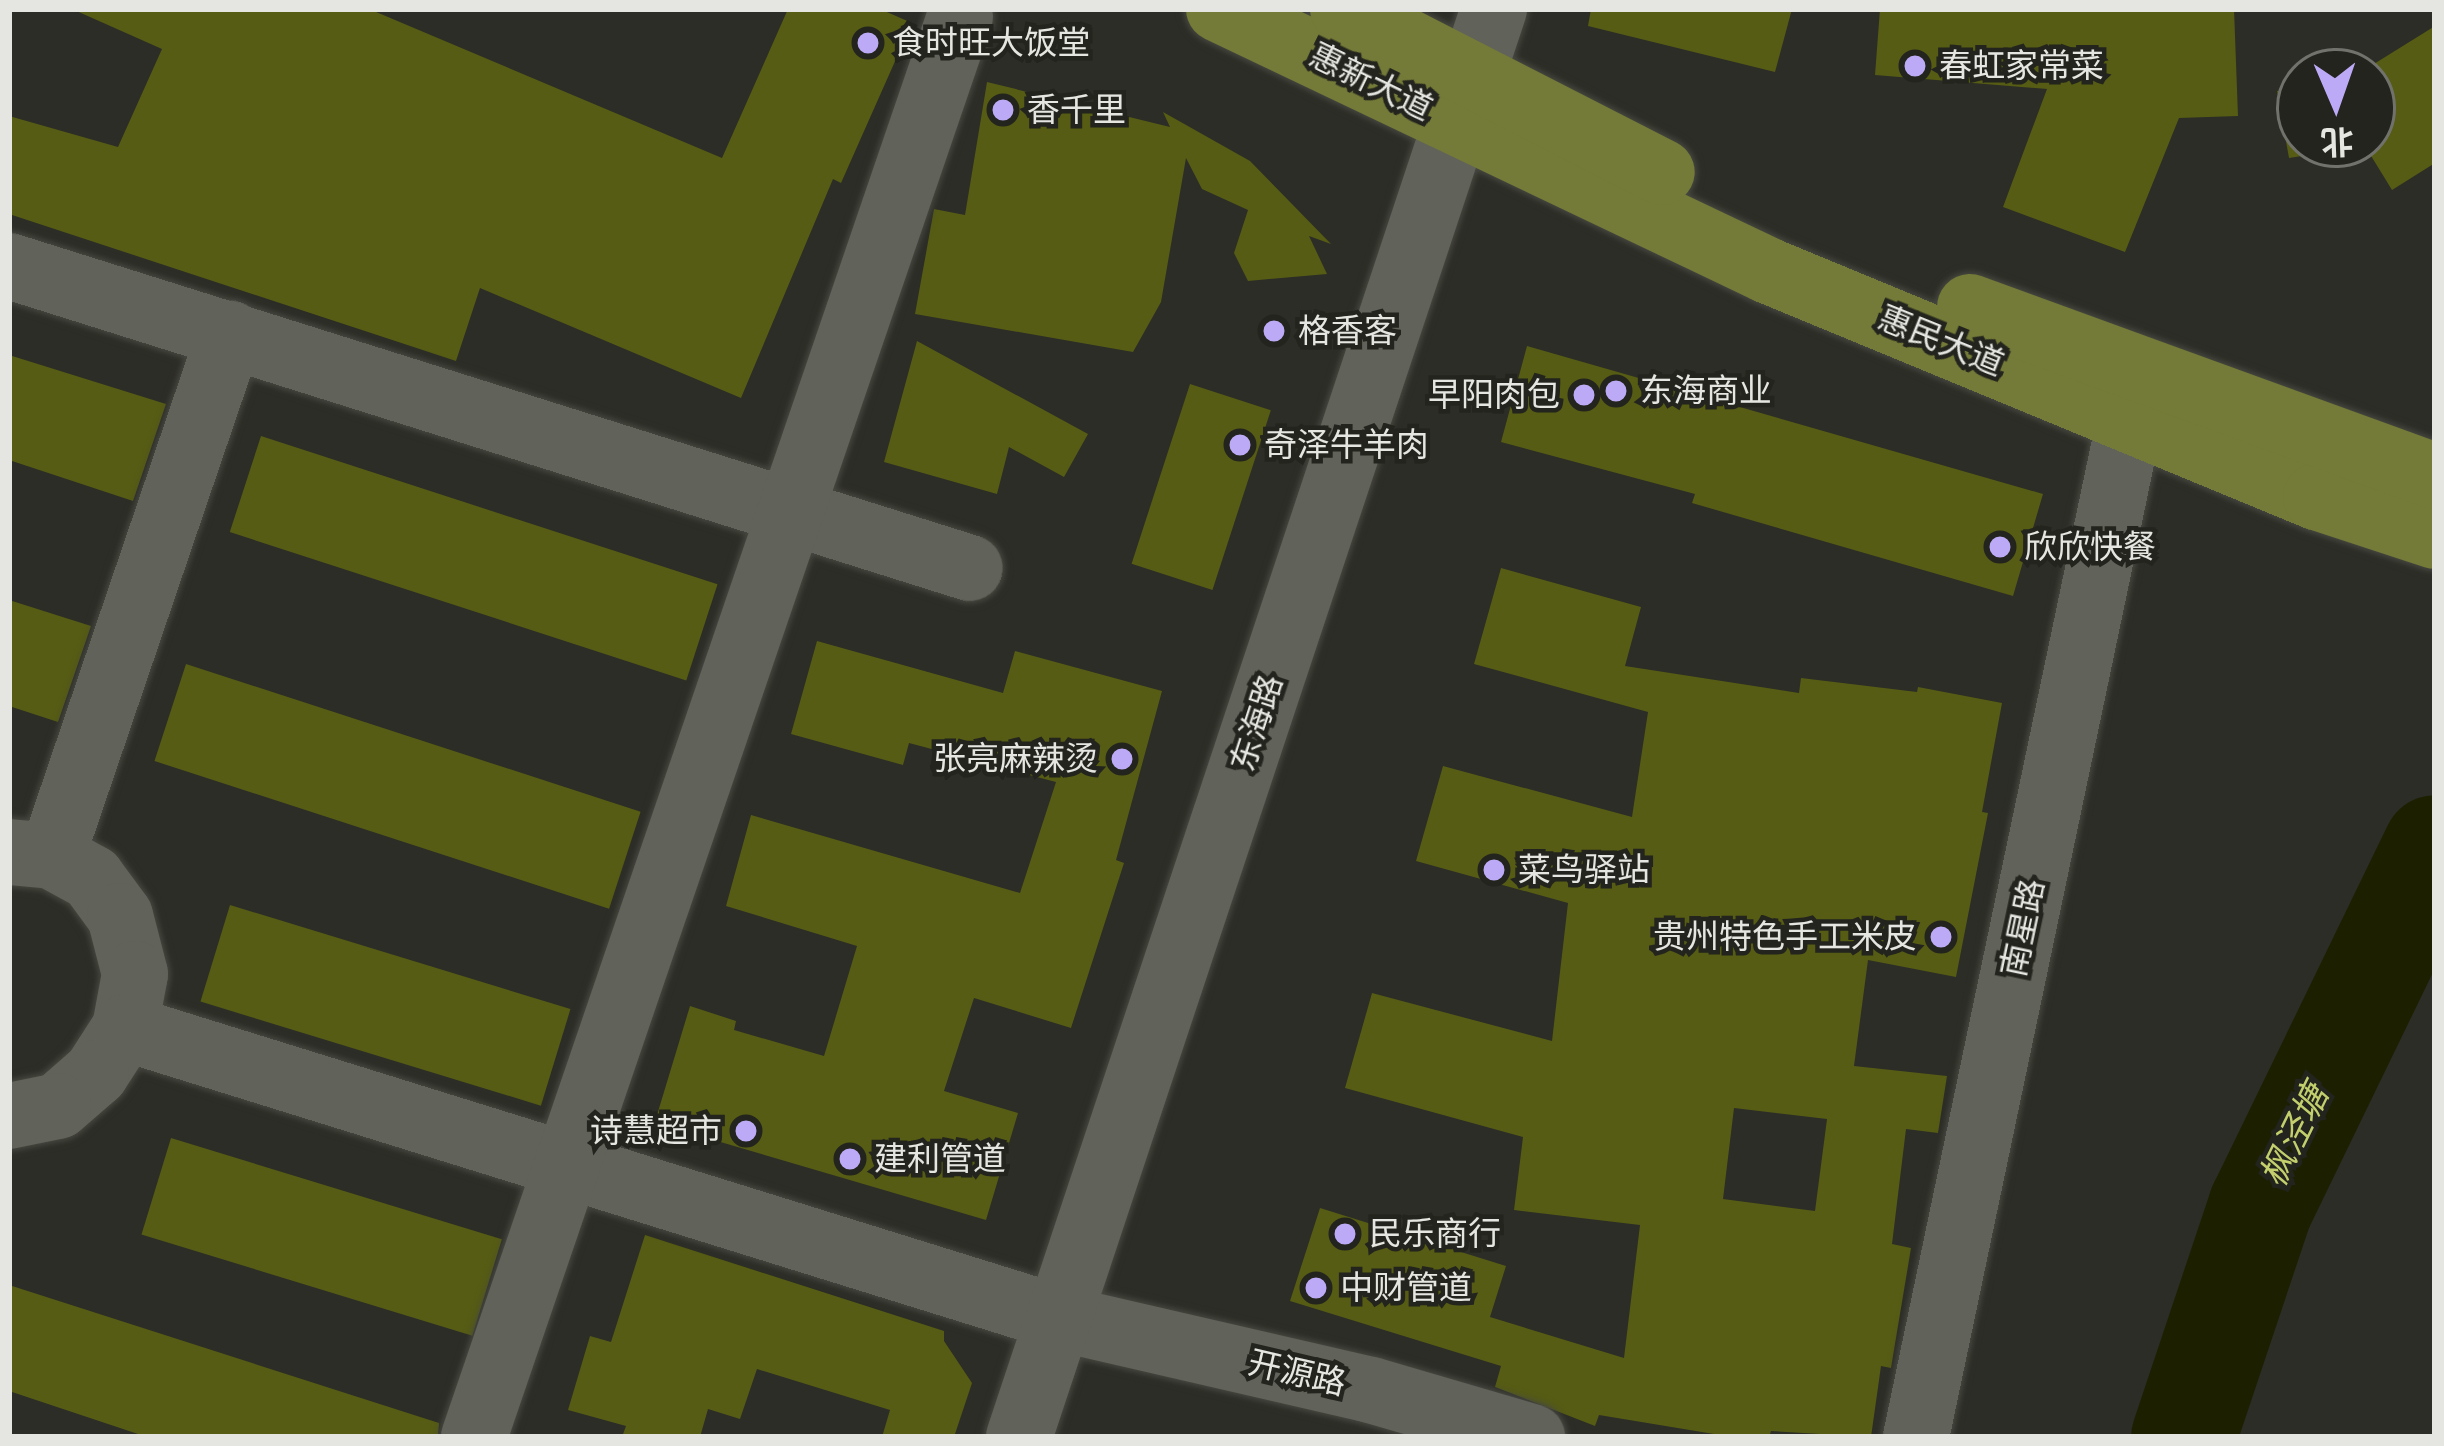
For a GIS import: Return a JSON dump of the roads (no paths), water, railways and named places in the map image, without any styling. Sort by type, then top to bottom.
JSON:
[{"type":"main road","name":"惠新大道","points":[[1219,9],[1465,99]]},
{"type":"main road","name":"惠新大道","points":[[1343,9],[1465,99]]},
{"type":"main road","name":"惠民大道","points":[[1465,99],[1769,271],[2129,419],[2328,470],[2435,476]]},
{"type":"main road","name":"惠民大道","points":[[1465,99],[2328,470],[2435,536]]},
{"type":"street","name":"东海路","points":[[1019,1437],[1494,9]]},
{"type":"street","points":[[474,1437],[563,1165],[960,17]]},
{"type":"street","points":[[9,266],[970,568]]},
{"type":"street","points":[[9,1116],[58,1106],[96,1073],[125,1028],[135,974],[120,916],[92,878],[31,854],[230,334]]},
{"type":"street","name":"南星路","points":[[1916,1437],[2129,419]]},
{"type":"street","name":"开源路","points":[[125,1028],[1059,1318],[1371,1390],[1532,1437]]},
{"type":"waterway","name":"枫泾塘","points":[[2183,1437],[2260,1207],[2435,847]]},
{"type":"place","name":"食时旺大饭堂","points":[[868,43]]},
{"type":"place","name":"春虹家常菜","points":[[1915,66]]},
{"type":"place","name":"香千里","points":[[1003,110]]},
{"type":"place","name":"格香客","points":[[1274,331]]},
{"type":"place","name":"东海商业","points":[[1616,391]]},
{"type":"place","name":"早阳肉包","points":[[1584,395]]},
{"type":"place","name":"奇泽牛羊肉","points":[[1240,445]]},
{"type":"place","name":"欣欣快餐","points":[[2000,547]]},
{"type":"place","name":"张亮麻辣烫","points":[[1122,759]]},
{"type":"place","name":"菜鸟驿站","points":[[1494,870]]},
{"type":"place","name":"贵州特色手工米皮","points":[[1941,937]]},
{"type":"place","name":"诗慧超市","points":[[746,1131]]},
{"type":"place","name":"建利管道","points":[[850,1159]]},
{"type":"place","name":"民乐商行","points":[[1345,1234]]},
{"type":"place","name":"中财管道","points":[[1316,1288]]}]
